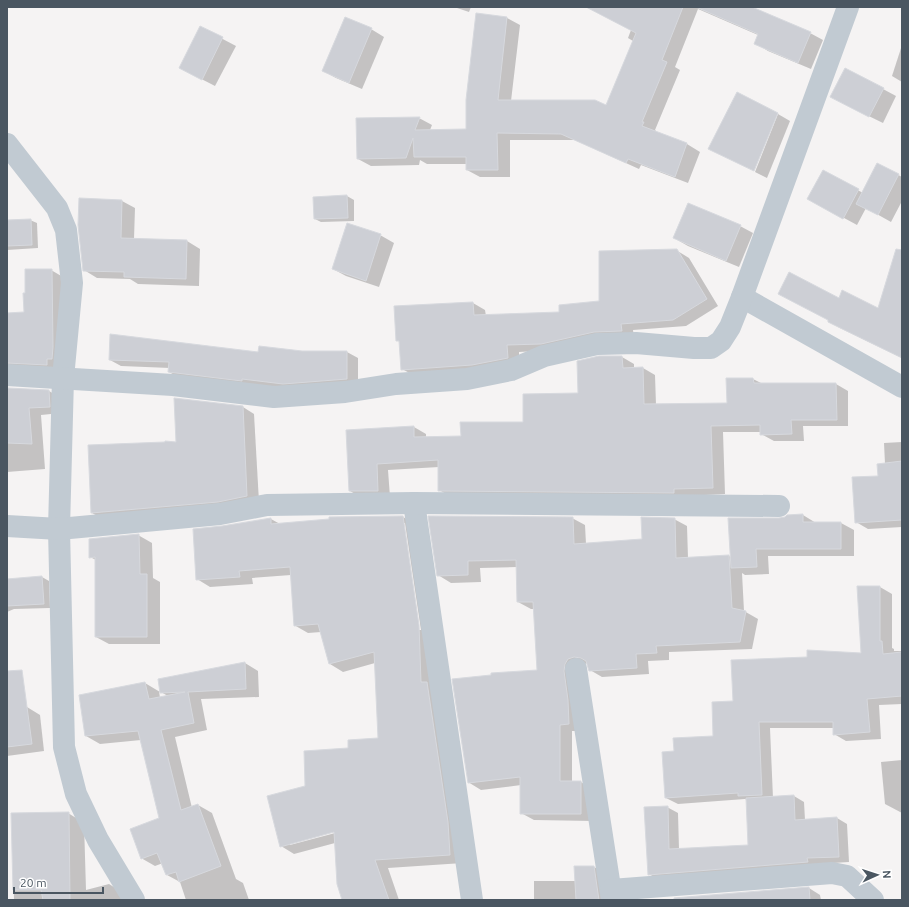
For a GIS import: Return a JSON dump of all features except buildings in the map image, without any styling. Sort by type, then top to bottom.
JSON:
[{"type":"street","points":[[7,375],[173,386],[274,397],[344,392],[396,384],[467,379],[511,370],[544,356],[597,344],[636,343],[711,348],[721,341],[730,327],[848,7]]},
{"type":"street","points":[[7,144],[58,208],[66,230],[72,283],[63,378],[59,529],[64,747],[76,794],[98,840],[134,900]]},
{"type":"street","points":[[742,297],[902,387]]},
{"type":"street","points":[[414,503],[472,900]]},
{"type":"street","points":[[7,526],[59,529],[220,514],[267,505],[414,503],[779,506]]},
{"type":"street","points":[[7,542],[35,528]]},
{"type":"street","points":[[576,669],[611,895],[832,873],[847,876],[873,900]]}]
